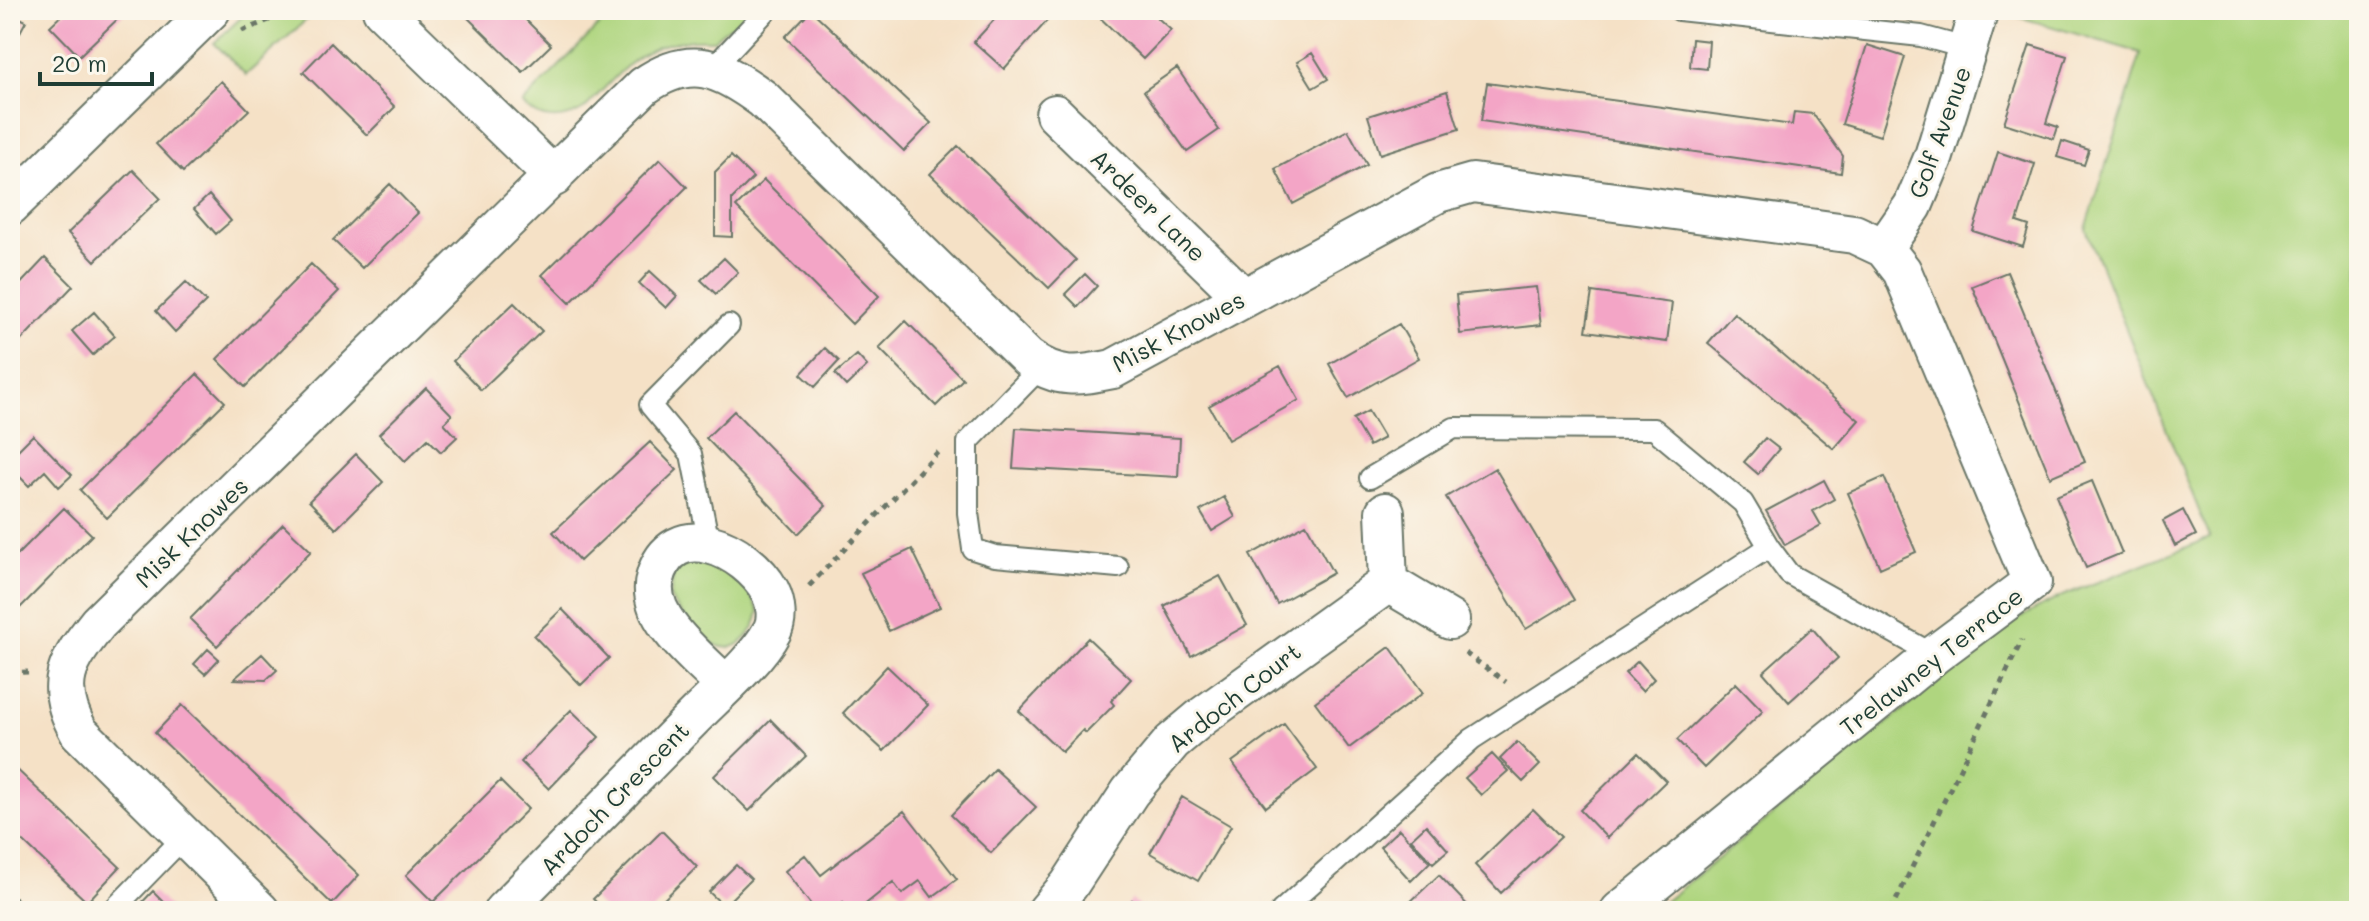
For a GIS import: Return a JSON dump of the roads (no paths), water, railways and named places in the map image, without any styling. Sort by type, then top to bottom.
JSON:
[{"type":"street","points":[[16,186],[211,10]]},
{"type":"street","points":[[382,10],[554,177]]},
{"type":"street","name":"Golf Avenue","points":[[1884,248],[1913,206],[1934,156],[1979,10]]},
{"type":"street","name":"Misk Knowes","points":[[260,911],[79,732],[67,711],[64,692],[66,669],[98,623],[644,86],[662,73],[681,67],[712,69],[737,80],[763,99],[1028,358],[1064,376],[1113,369],[1438,193],[1473,183],[1854,234],[1884,248]]},
{"type":"street","name":"Ardeer Lane","points":[[1055,114],[1243,297]]},
{"type":"street","name":"Trelawney Terrace","points":[[1620,911],[1934,655],[2032,582],[1902,271],[1884,248]]},
{"type":"street","points":[[1378,495],[1388,583],[1450,620]]},
{"type":"street","points":[[709,543],[680,546],[667,556],[657,570],[653,587],[655,603],[663,620],[725,685]]},
{"type":"street","name":"Ardoch Crescent","points":[[505,910],[725,685],[766,641],[774,627],[776,610],[770,592],[758,575],[730,550],[709,543]]},
{"type":"street","name":"Ardoch Court","points":[[1047,911],[1069,885],[1139,779],[1172,742],[1203,716],[1388,583]]},
{"type":"lane","points":[[712,69],[767,10]]},
{"type":"lane","points":[[1679,10],[1921,36],[1969,49]]},
{"type":"lane","points":[[709,543],[691,454],[650,405],[729,325]]},
{"type":"lane","points":[[1041,367],[968,442],[968,513],[973,549],[995,556],[1118,567]]},
{"type":"lane","points":[[1378,495],[1454,428],[1654,429],[1743,503],[1789,574],[1934,655]]},
{"type":"lane","points":[[1281,911],[1472,739],[1769,547]]},
{"type":"lane","points":[[112,911],[185,836]]}]
